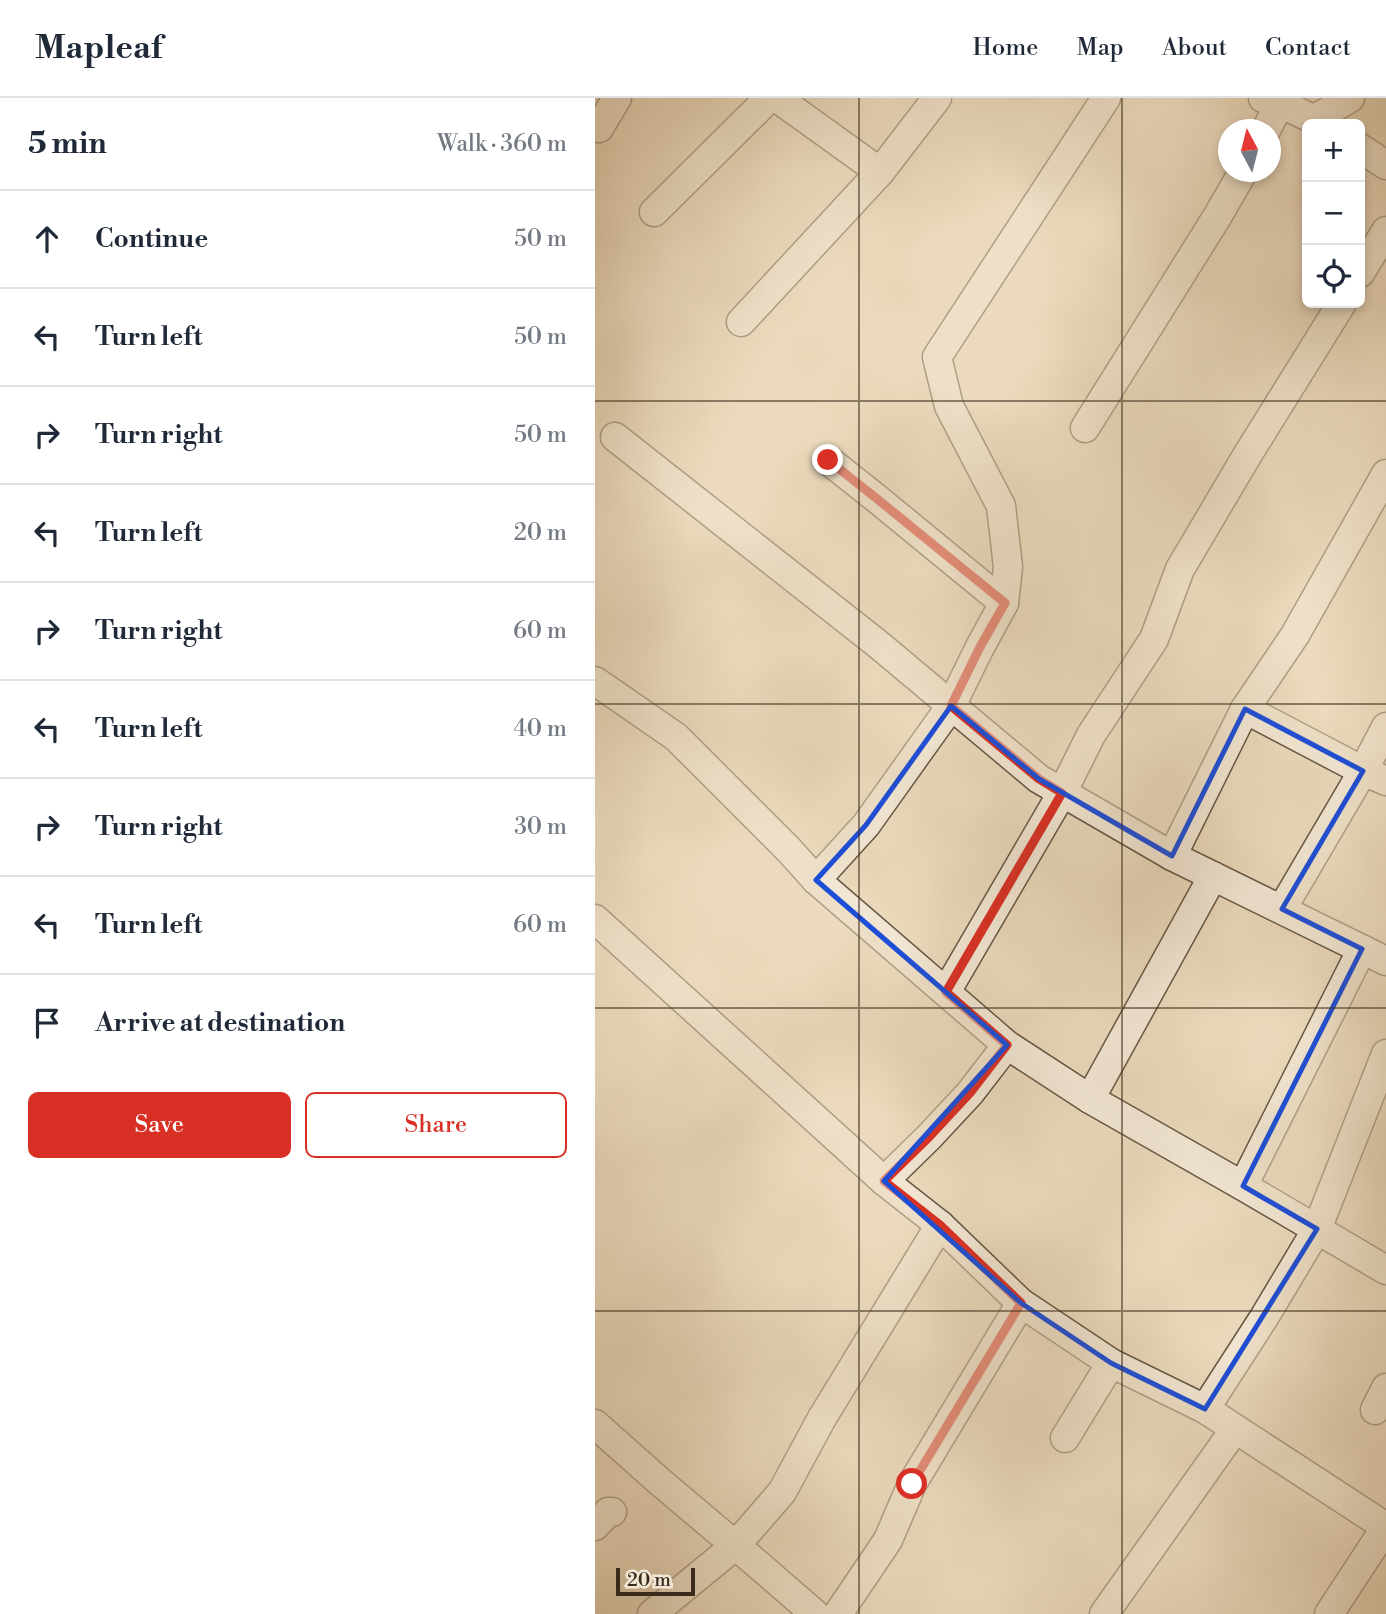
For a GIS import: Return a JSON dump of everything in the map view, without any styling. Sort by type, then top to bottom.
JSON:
[{"type":"street","points":[[599,128],[617,98]]},
{"type":"street","points":[[654,212],[768,98]]},
{"type":"street","points":[[777,98],[880,172]]},
{"type":"street","points":[[741,322],[880,172],[937,98]]},
{"type":"street","points":[[815,880],[866,825],[951,706],[1005,603],[1008,566],[1001,506],[949,406],[937,356],[1106,98]]},
{"type":"street","points":[[1323,119],[1350,98]]},
{"type":"street","points":[[1268,119],[1272,101],[1312,119]]},
{"type":"street","points":[[1365,151],[1386,164]]},
{"type":"street","points":[[1085,428],[1237,182]]},
{"type":"street","points":[[1365,265],[1386,231]]},
{"type":"street","points":[[946,992],[1062,793],[1091,735],[1154,639],[1180,569],[1339,308]]},
{"type":"street","points":[[615,438],[879,645],[1039,779],[1172,856],[1374,955],[1244,1186]]},
{"type":"street","points":[[828,460],[1005,603]]},
{"type":"street","points":[[1172,856],[1245,709],[1295,635],[1386,474]]},
{"type":"street","points":[[595,681],[676,737],[789,850],[815,880],[1007,1045],[1090,1099],[1386,1270]]},
{"type":"street","points":[[1245,709],[1375,776]]},
{"type":"street","points":[[1282,909],[1375,776],[1386,727]]},
{"type":"street","points":[[1090,1099],[1213,876]]},
{"type":"street","points":[[595,919],[884,1181],[940,1225],[1021,1303],[1111,1363],[1205,1409],[1386,1527],[1329,1614]]},
{"type":"street","points":[[884,1181],[970,1093],[1007,1045]]},
{"type":"street","points":[[1205,1409],[1317,1229],[1386,1054]]},
{"type":"street","points":[[652,1614],[736,1545],[782,1492],[822,1418],[940,1225]]},
{"type":"street","points":[[838,1614],[888,1540],[912,1484],[1021,1303]]},
{"type":"street","points":[[1065,1438],[1111,1363]]},
{"type":"street","points":[[595,1424],[815,1614]]},
{"type":"street","points":[[1104,1614],[1235,1429]]},
{"type":"highlighted area","points":[[951,706],[1039,779],[1172,856],[1245,709],[1363,771],[1282,909],[1362,949],[1243,1186],[1317,1229],[1205,1409],[1111,1363],[1021,1303],[884,1181],[1007,1045],[816,880],[866,825]]},
{"type":"route","points":[[828,460],[1005,603],[951,706],[1039,779],[1062,793],[946,992],[1007,1045],[970,1093],[884,1181],[940,1225],[1021,1303],[912,1484]]}]
